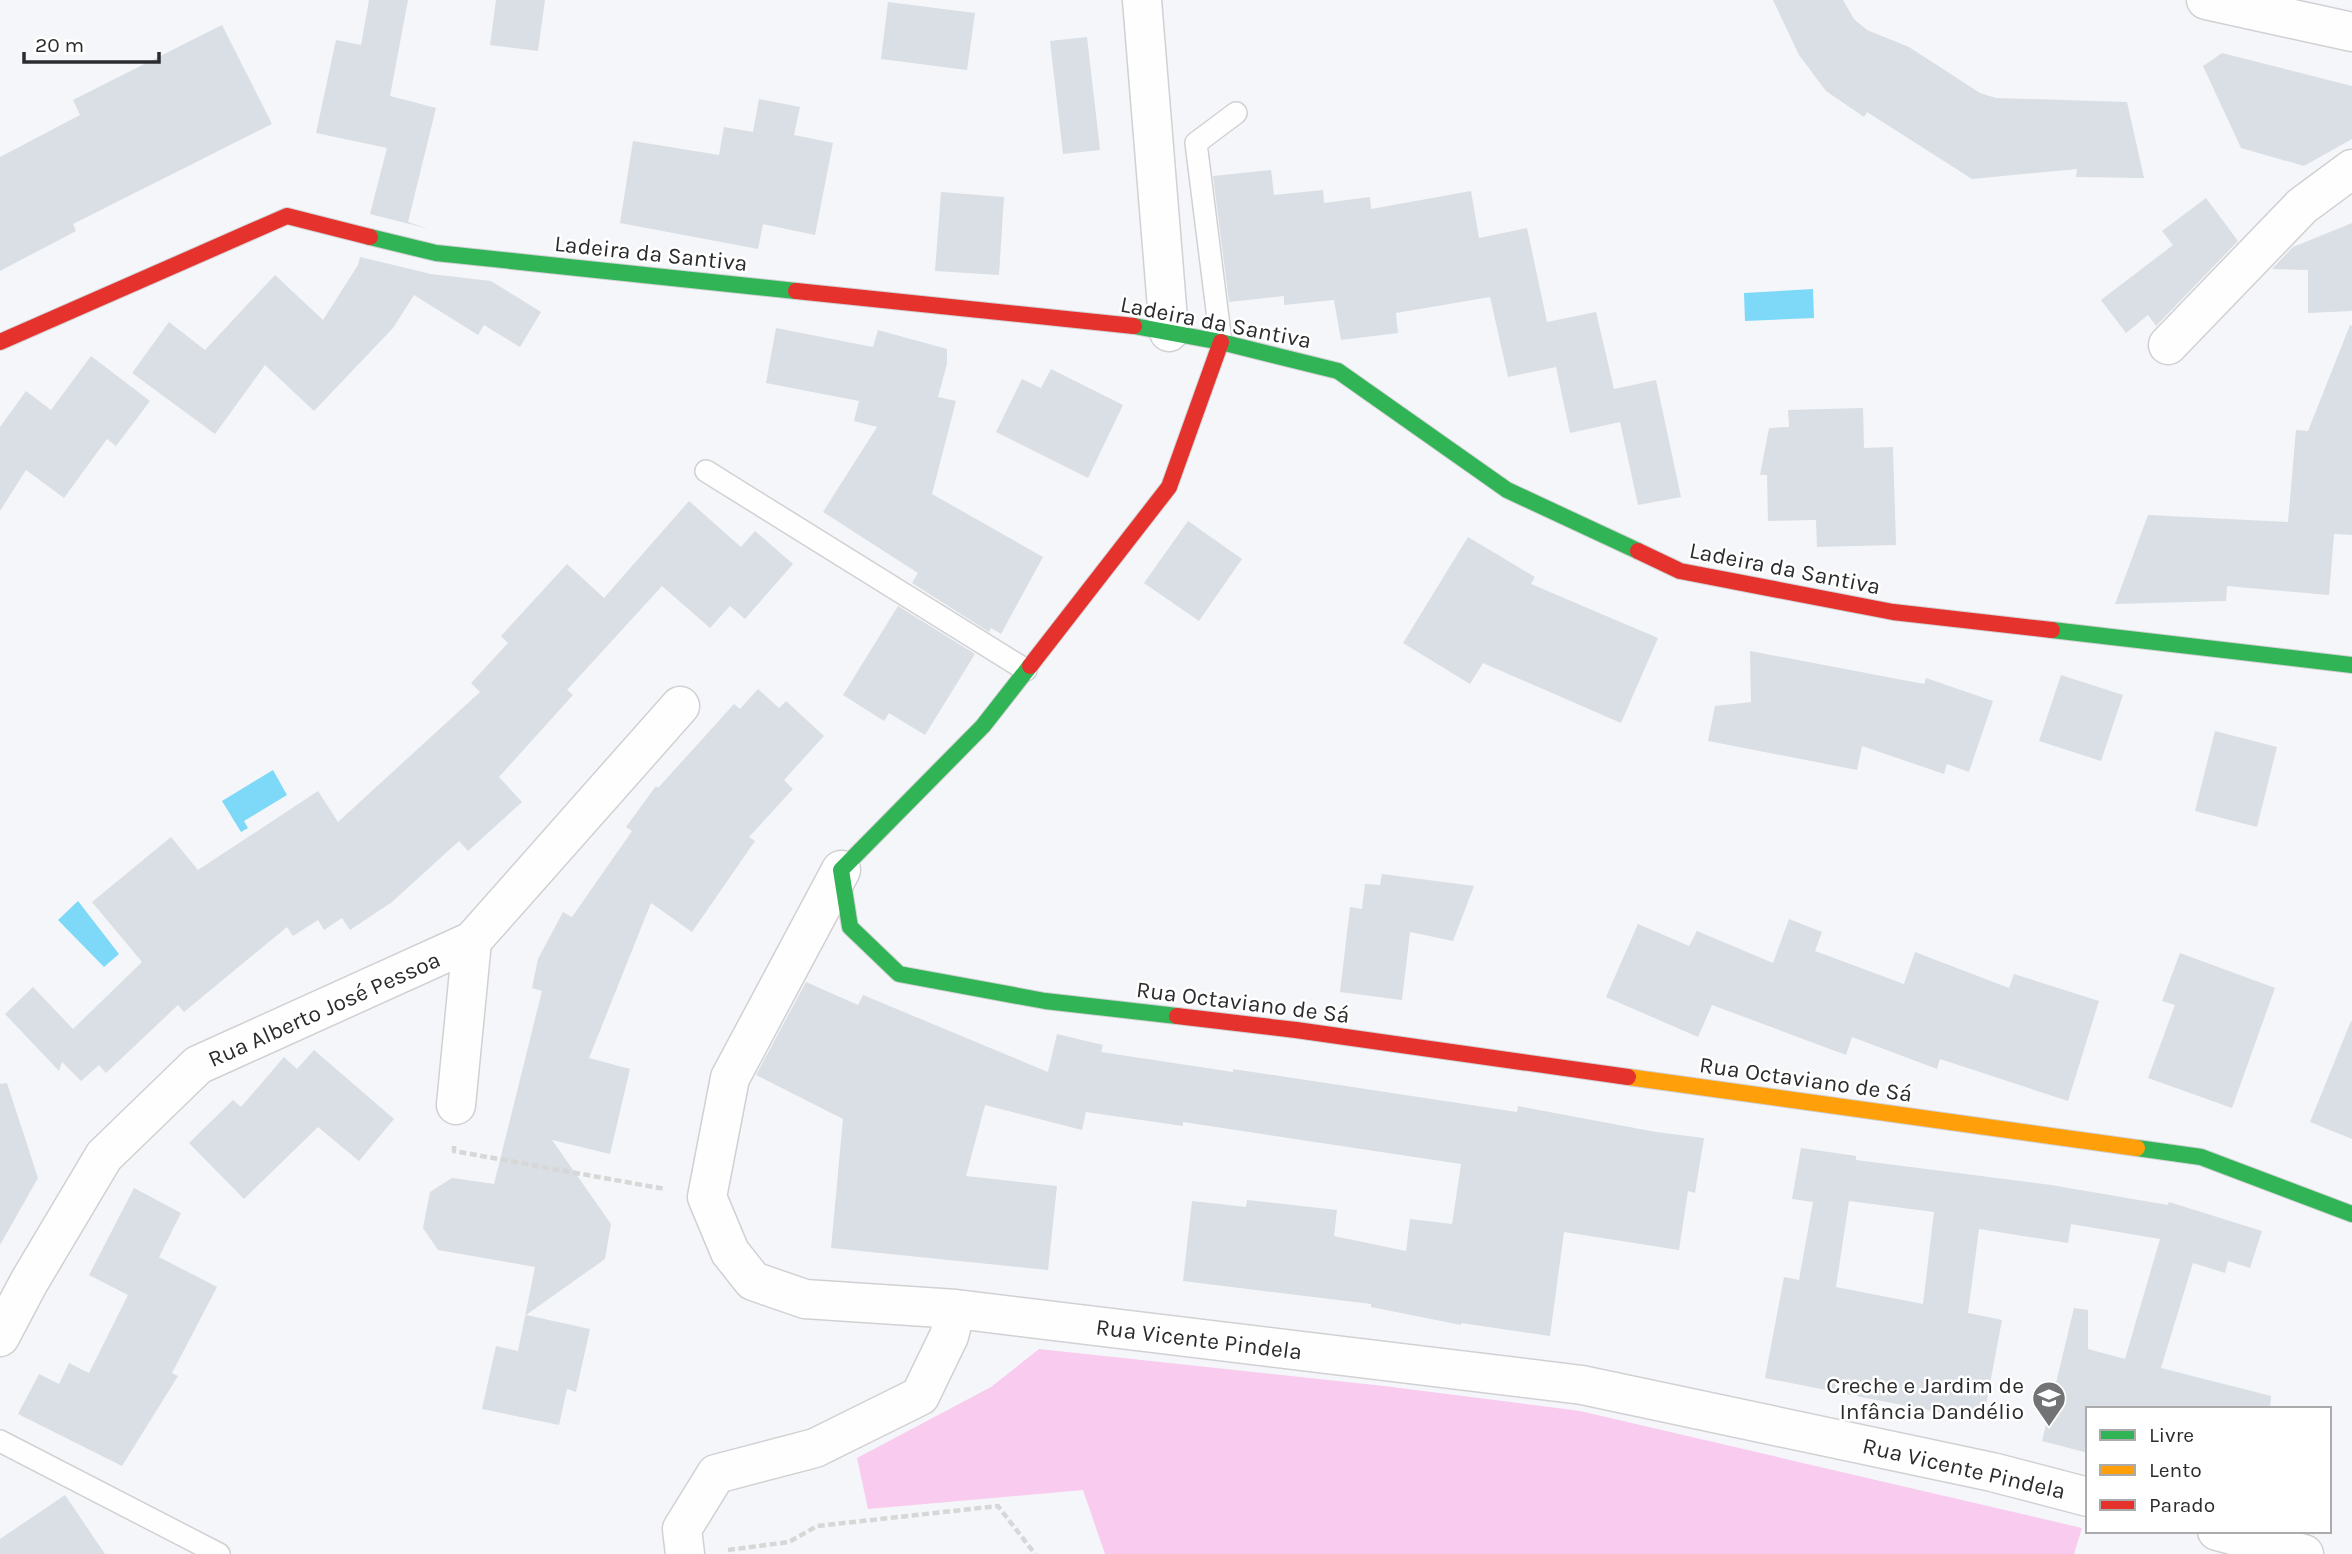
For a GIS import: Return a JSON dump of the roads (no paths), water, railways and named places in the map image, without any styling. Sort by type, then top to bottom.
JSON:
[{"type":"street","points":[[1142,0],[1169,332]]},
{"type":"street","points":[[2206,0],[2352,32]]},
{"type":"street","points":[[2168,345],[2302,206],[2352,169]]},
{"type":"street","name":"Ladeira da Santiva","points":[[0,342],[287,216],[436,253],[1169,332],[1221,341],[1338,371],[1507,490],[1680,571],[1893,612],[2352,665]]},
{"type":"street","points":[[841,870],[983,726],[1169,487],[1221,341]]},
{"type":"street","name":"Rua Alberto José Pessoa","points":[[0,1337],[29,1282],[104,1156],[198,1065],[472,942],[680,706]]},
{"type":"street","name":"Rua Octaviano de Sá","points":[[841,870],[850,927],[899,974],[1045,1001],[1296,1030],[2201,1157],[2352,1214]]},
{"type":"street","name":"Rua Vicente Pindela","points":[[841,870],[730,1078],[707,1197],[730,1252],[753,1280],[805,1299],[956,1309],[1583,1385],[1992,1472],[2086,1496]]},
{"type":"street","points":[[456,1105],[472,942]]},
{"type":"street","points":[[685,1554],[682,1529],[716,1474],[815,1448],[920,1396],[950,1336],[956,1309]]},
{"type":"street","points":[[2225,1533],[2304,1554]]},
{"type":"lane","points":[[1221,341],[1196,143],[1236,113]]},
{"type":"lane","points":[[705,471],[1026,670]]},
{"type":"lane","points":[[0,1441],[219,1554]]},
{"type":"water","points":[[1813,289],[1814,318],[1745,321],[1744,293]]},
{"type":"water","points":[[273,770],[287,795],[244,821],[248,828],[241,832],[222,801]]},
{"type":"water","points":[[78,901],[119,954],[104,967],[58,920]]},
{"type":"place","name":"Creche e Jardim de Infância Dandélio","points":[[2049,1428]]}]
